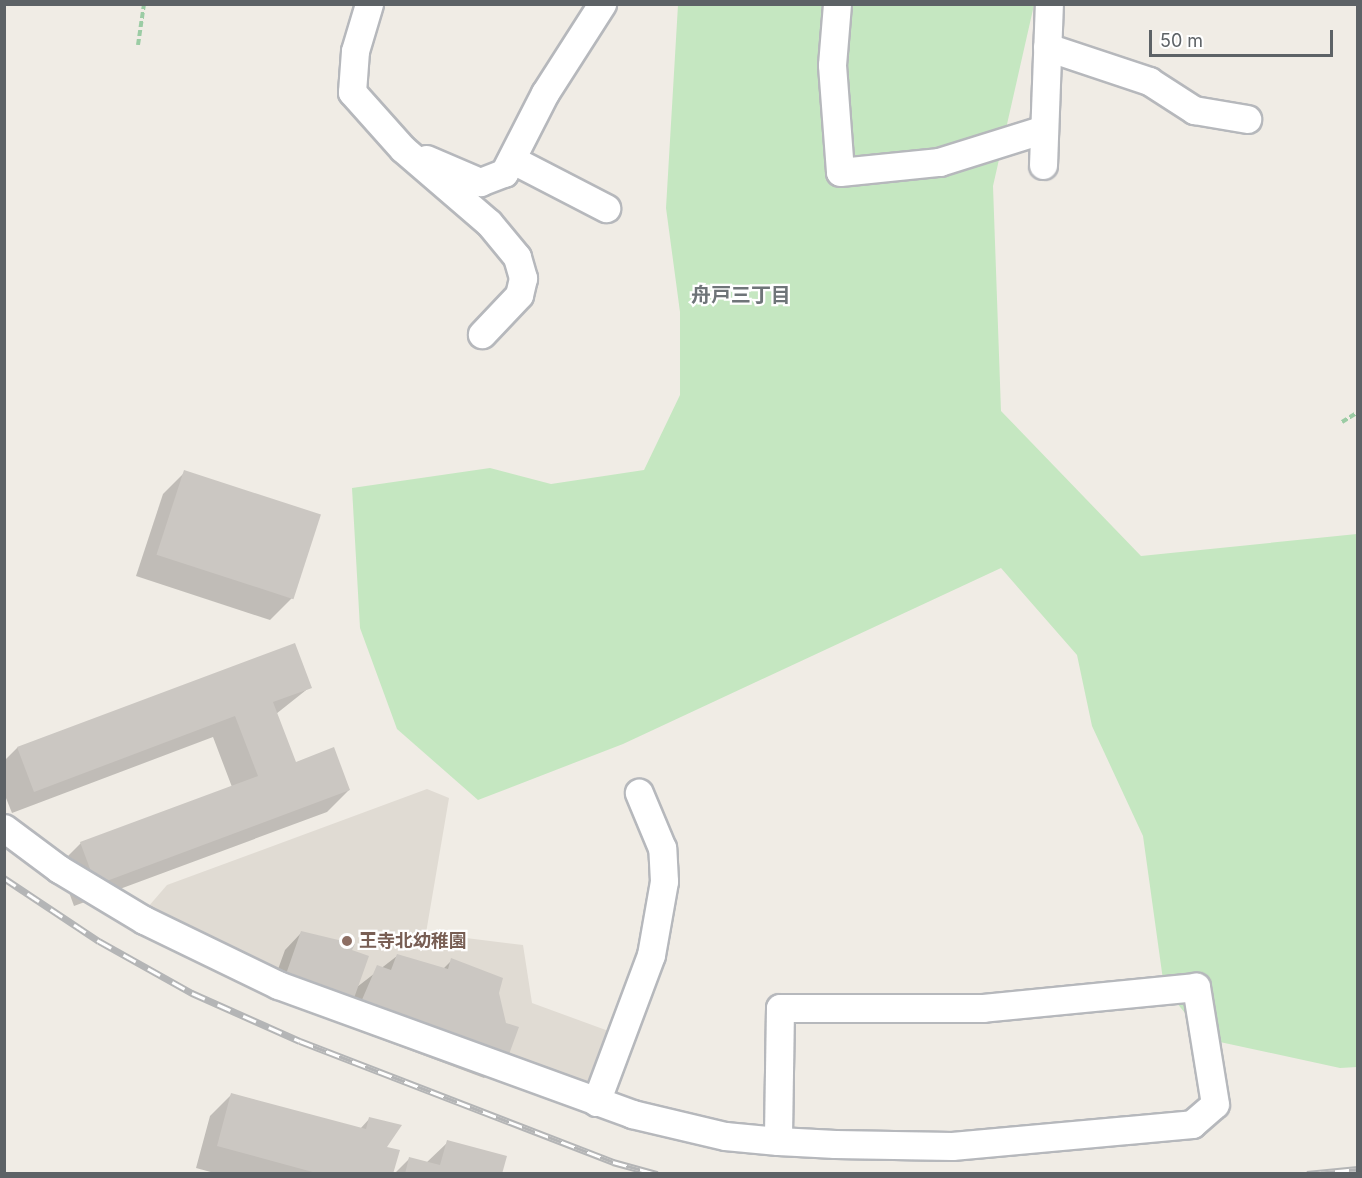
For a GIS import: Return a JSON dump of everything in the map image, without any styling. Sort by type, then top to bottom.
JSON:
[{"type":"street","points":[[369,4],[355,51],[352,92],[403,149],[489,223],[517,257],[523,278],[519,295],[482,333]]},
{"type":"street","points":[[403,149],[480,182],[491,182],[513,160],[545,93],[602,4]]},
{"type":"street","points":[[837,4],[832,65],[840,172],[939,162],[1044,129]]},
{"type":"street","points":[[1043,165],[1049,4]]},
{"type":"street","points":[[1047,47],[1149,81],[1194,110],[1247,119]]},
{"type":"street","points":[[513,160],[606,208]]},
{"type":"street","points":[[596,1102],[644,978],[664,881],[662,848],[639,793]]},
{"type":"street","points":[[4,828],[59,869],[218,958],[443,1049],[675,1127],[778,1141],[952,1146],[1191,1124],[1215,1104],[1196,987],[983,1008],[780,1008],[778,1141]]},
{"type":"path","points":[[138,45],[144,4]]},
{"type":"path","points":[[1342,422],[1358,412]]},
{"type":"shaded area","name":"王寺北幼稚園","points":[[427,789],[449,798],[426,933],[523,945],[532,1003],[614,1033],[598,1076],[586,1086],[261,970],[148,907],[167,885]]},
{"type":"green space","points":[[678,5],[1034,5],[993,186],[1001,411],[1141,556],[1357,534],[1357,1067],[1340,1068],[1206,1039],[1164,987],[1143,836],[1092,726],[1077,655],[1001,568],[623,744],[478,800],[397,729],[360,628],[352,488],[490,468],[551,484],[644,470],[680,395],[680,312],[666,208]]},
{"type":"building","points":[[184,470],[321,514],[293,599],[156,555]]},
{"type":"building","points":[[295,643],[312,688],[273,702],[296,762],[334,747],[350,790],[96,885],[80,842],[258,776],[235,716],[34,792],[17,747]]},
{"type":"building","points":[[301,931],[355,944],[352,950],[369,956],[353,1001],[285,977]]},
{"type":"building","points":[[397,954],[448,969],[451,958],[503,978],[499,993],[506,1023],[519,1027],[508,1057],[361,1002],[377,965],[391,970]]},
{"type":"building","points":[[231,1093],[366,1129],[369,1117],[402,1125],[387,1147],[400,1150],[393,1174],[320,1174],[217,1146]]},
{"type":"building","points":[[447,1140],[507,1156],[502,1174],[405,1174],[409,1157],[440,1165]]},
{"type":"railway","points":[[4,878],[99,941],[192,993],[300,1041],[613,1162],[657,1174]]},
{"type":"railway","points":[[1307,1174],[1358,1169]]},
{"type":"place","name":"王寺北幼稚園","points":[[347,941]]},
{"type":"district","name":"舟戸三丁目","points":[[741,295]]}]
